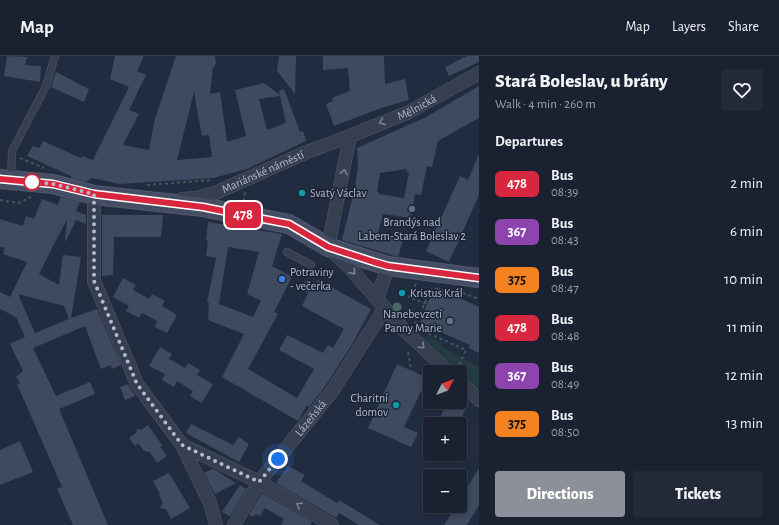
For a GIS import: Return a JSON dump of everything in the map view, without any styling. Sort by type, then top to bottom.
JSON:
[{"type":"main road","points":[[5,180],[53,184],[94,194],[130,200],[149,192]]},
{"type":"main road","name":"Mariánské náměstí","points":[[149,192],[203,207],[289,224],[330,250],[388,266],[479,278]]},
{"type":"street","name":"Mělnická","points":[[350,136],[409,112],[479,73]]},
{"type":"street","name":"Mariánské náměstí","points":[[149,192],[197,198],[215,193],[307,152],[350,136]]},
{"type":"street","points":[[350,136],[330,250],[403,329],[450,365]]},
{"type":"street","points":[[94,194],[94,281],[137,384],[182,445],[210,503],[216,525]]},
{"type":"street","points":[[381,304],[388,266]]},
{"type":"street","name":"Lázeňská","points":[[235,525],[259,482],[333,390],[381,304]]},
{"type":"street","points":[[467,389],[479,400]]},
{"type":"street","points":[[182,445],[259,482],[332,525]]},
{"type":"lane","points":[[5,180],[12,151],[46,86],[55,56]]},
{"type":"lane","points":[[287,252],[311,265]]},
{"type":"path","points":[[11,155],[50,170]]},
{"type":"path","points":[[149,192],[216,180]]},
{"type":"path","points":[[414,327],[431,287],[434,289],[436,283]]},
{"type":"path","points":[[451,288],[479,299]]},
{"type":"path","points":[[409,297],[425,304]]},
{"type":"path","points":[[425,336],[420,330],[466,350],[459,365]]},
{"type":"path","points":[[408,346],[411,369]]},
{"type":"green space","points":[[429,336],[442,343],[441,346],[479,367],[479,390],[467,379],[467,365],[453,365],[423,337]]},
{"type":"building","points":[[7,56],[27,57],[25,65],[41,66],[40,82],[4,76]]},
{"type":"building","points":[[115,56],[144,56],[137,71],[146,75],[129,110],[139,114],[123,145],[149,150],[154,122],[176,56],[215,56],[216,62],[214,68],[213,67],[210,94],[220,92],[227,142],[246,136],[235,90],[264,83],[280,95],[279,91],[284,89],[300,132],[303,131],[306,141],[247,169],[213,178],[120,184],[92,178],[86,182],[71,178],[71,176],[27,156],[33,146],[39,148],[43,141],[81,158],[82,156],[93,160],[129,87],[110,79]],"holes":[[[194,92],[202,136],[209,135],[212,157],[177,160]],[[280,96],[286,123],[267,130],[259,99]]]},
{"type":"building","points":[[279,56],[296,56],[295,94],[277,71]]},
{"type":"building","points":[[323,56],[384,56],[385,84],[405,79],[409,100],[381,108],[334,126],[326,104],[333,101],[332,98],[350,91],[348,68],[323,70]]},
{"type":"building","points":[[467,56],[479,56],[479,62],[449,76],[445,67]]},
{"type":"building","points":[[56,72],[89,89],[84,102],[51,87]]},
{"type":"building","points":[[479,86],[479,118],[438,141],[432,167],[427,166],[421,195],[415,194],[411,218],[383,214],[378,233],[403,240],[398,257],[342,240],[355,188],[358,166],[357,148],[426,117]],"holes":[[[407,169],[407,172],[409,172],[404,198],[379,194],[379,192],[377,192],[380,173]]]},
{"type":"building","points":[[479,154],[479,195],[449,262],[426,251],[460,176],[468,180]]},
{"type":"building","points":[[61,197],[80,202],[76,211],[86,215],[86,224],[76,220],[65,241],[67,219],[39,274],[59,285],[63,255],[81,257],[71,318],[97,309],[121,365],[112,369],[111,365],[101,369],[85,326],[33,348],[56,396],[90,382],[95,394],[59,409],[108,525],[73,525],[57,489],[62,487],[17,384],[20,383],[16,377],[23,371],[10,344],[25,337],[16,317],[0,309],[0,292],[10,297],[27,262],[3,254],[5,248],[0,247],[0,219],[23,226],[26,216],[34,219],[42,199],[58,205]],"holes":[[[18,294],[64,306],[69,319],[35,333]]]},
{"type":"building","points":[[102,215],[163,215],[161,237],[114,237],[113,275],[102,276]]},
{"type":"building","points":[[208,222],[282,234],[272,266],[292,277],[274,312],[278,314],[248,369],[297,398],[314,369],[279,350],[287,335],[323,353],[328,345],[333,348],[344,329],[302,306],[308,293],[300,289],[306,280],[315,285],[318,280],[371,309],[351,346],[326,385],[309,407],[307,405],[298,421],[222,377],[244,334],[208,320],[209,303],[207,302],[216,258],[206,256],[208,241],[206,240]],"holes":[[[228,247],[259,252],[247,294],[261,301],[253,317],[219,304]]]},
{"type":"building","points":[[123,278],[136,285],[133,290],[149,299],[152,294],[165,301],[162,306],[177,315],[167,333],[155,327],[157,321],[142,313],[139,318],[126,311],[129,306],[113,297]]},
{"type":"building","name":"Nanebevzetí Panny Marie","points":[[436,287],[479,307],[479,353],[469,348],[470,345],[420,323],[427,304]]},
{"type":"building","points":[[160,347],[172,354],[169,359],[185,368],[188,363],[200,370],[197,375],[213,384],[202,403],[190,396],[193,391],[177,381],[174,387],[162,380],[165,374],[149,366]]},
{"type":"building","name":"Charitní domov","points":[[397,364],[423,376],[423,392],[421,391],[404,427],[418,433],[411,447],[368,428]]},
{"type":"building","points":[[128,384],[135,396],[125,400],[120,387]]},
{"type":"building","points":[[444,409],[466,409],[462,417],[440,417]]},
{"type":"building","points":[[191,424],[233,445],[239,437],[249,444],[239,462],[186,433]]},
{"type":"building","points":[[148,425],[162,445],[160,447],[167,456],[157,463],[150,452],[144,451],[138,443],[135,446],[129,438],[136,433],[137,429],[141,430]]},
{"type":"building","points":[[20,441],[33,472],[0,485],[0,450]]},
{"type":"building","points":[[288,466],[305,475],[301,481],[337,503],[339,500],[380,525],[359,525],[339,513],[336,518],[276,483]]},
{"type":"building","points":[[479,468],[479,505],[467,525],[444,525],[452,513],[467,513],[467,488]]},
{"type":"building","points":[[213,469],[236,483],[215,494],[204,473]]},
{"type":"building","points":[[169,473],[190,508],[171,519],[166,509],[160,508],[163,503],[153,481]]},
{"type":"building","points":[[240,485],[246,489],[230,516],[222,512]]},
{"type":"building","points":[[262,493],[312,522],[310,525],[281,525],[284,519],[265,508],[260,516],[255,514],[253,517],[249,515]]},
{"type":"bus line","name":"478","points":[[0,179],[53,184],[94,194],[130,200],[151,200],[203,207],[289,224],[328,247],[388,266],[479,278]]},
{"type":"place","name":"Svatý Václav","points":[[302,193]]},
{"type":"place","name":"Brandýs nad Labem-Stará Boleslav 2","points":[[412,209]]},
{"type":"place","name":"Potraviny - večerka","points":[[282,279]]},
{"type":"place","name":"Kristus Král","points":[[402,293]]},
{"type":"place","name":"Nanebevzetí Panny Marie","points":[[450,321]]},
{"type":"place","name":"Charitní domov","points":[[396,405]]},
{"type":"route","points":[[32,182],[53,184],[94,194],[94,281],[137,384],[182,445],[259,482],[278,459]]}]
